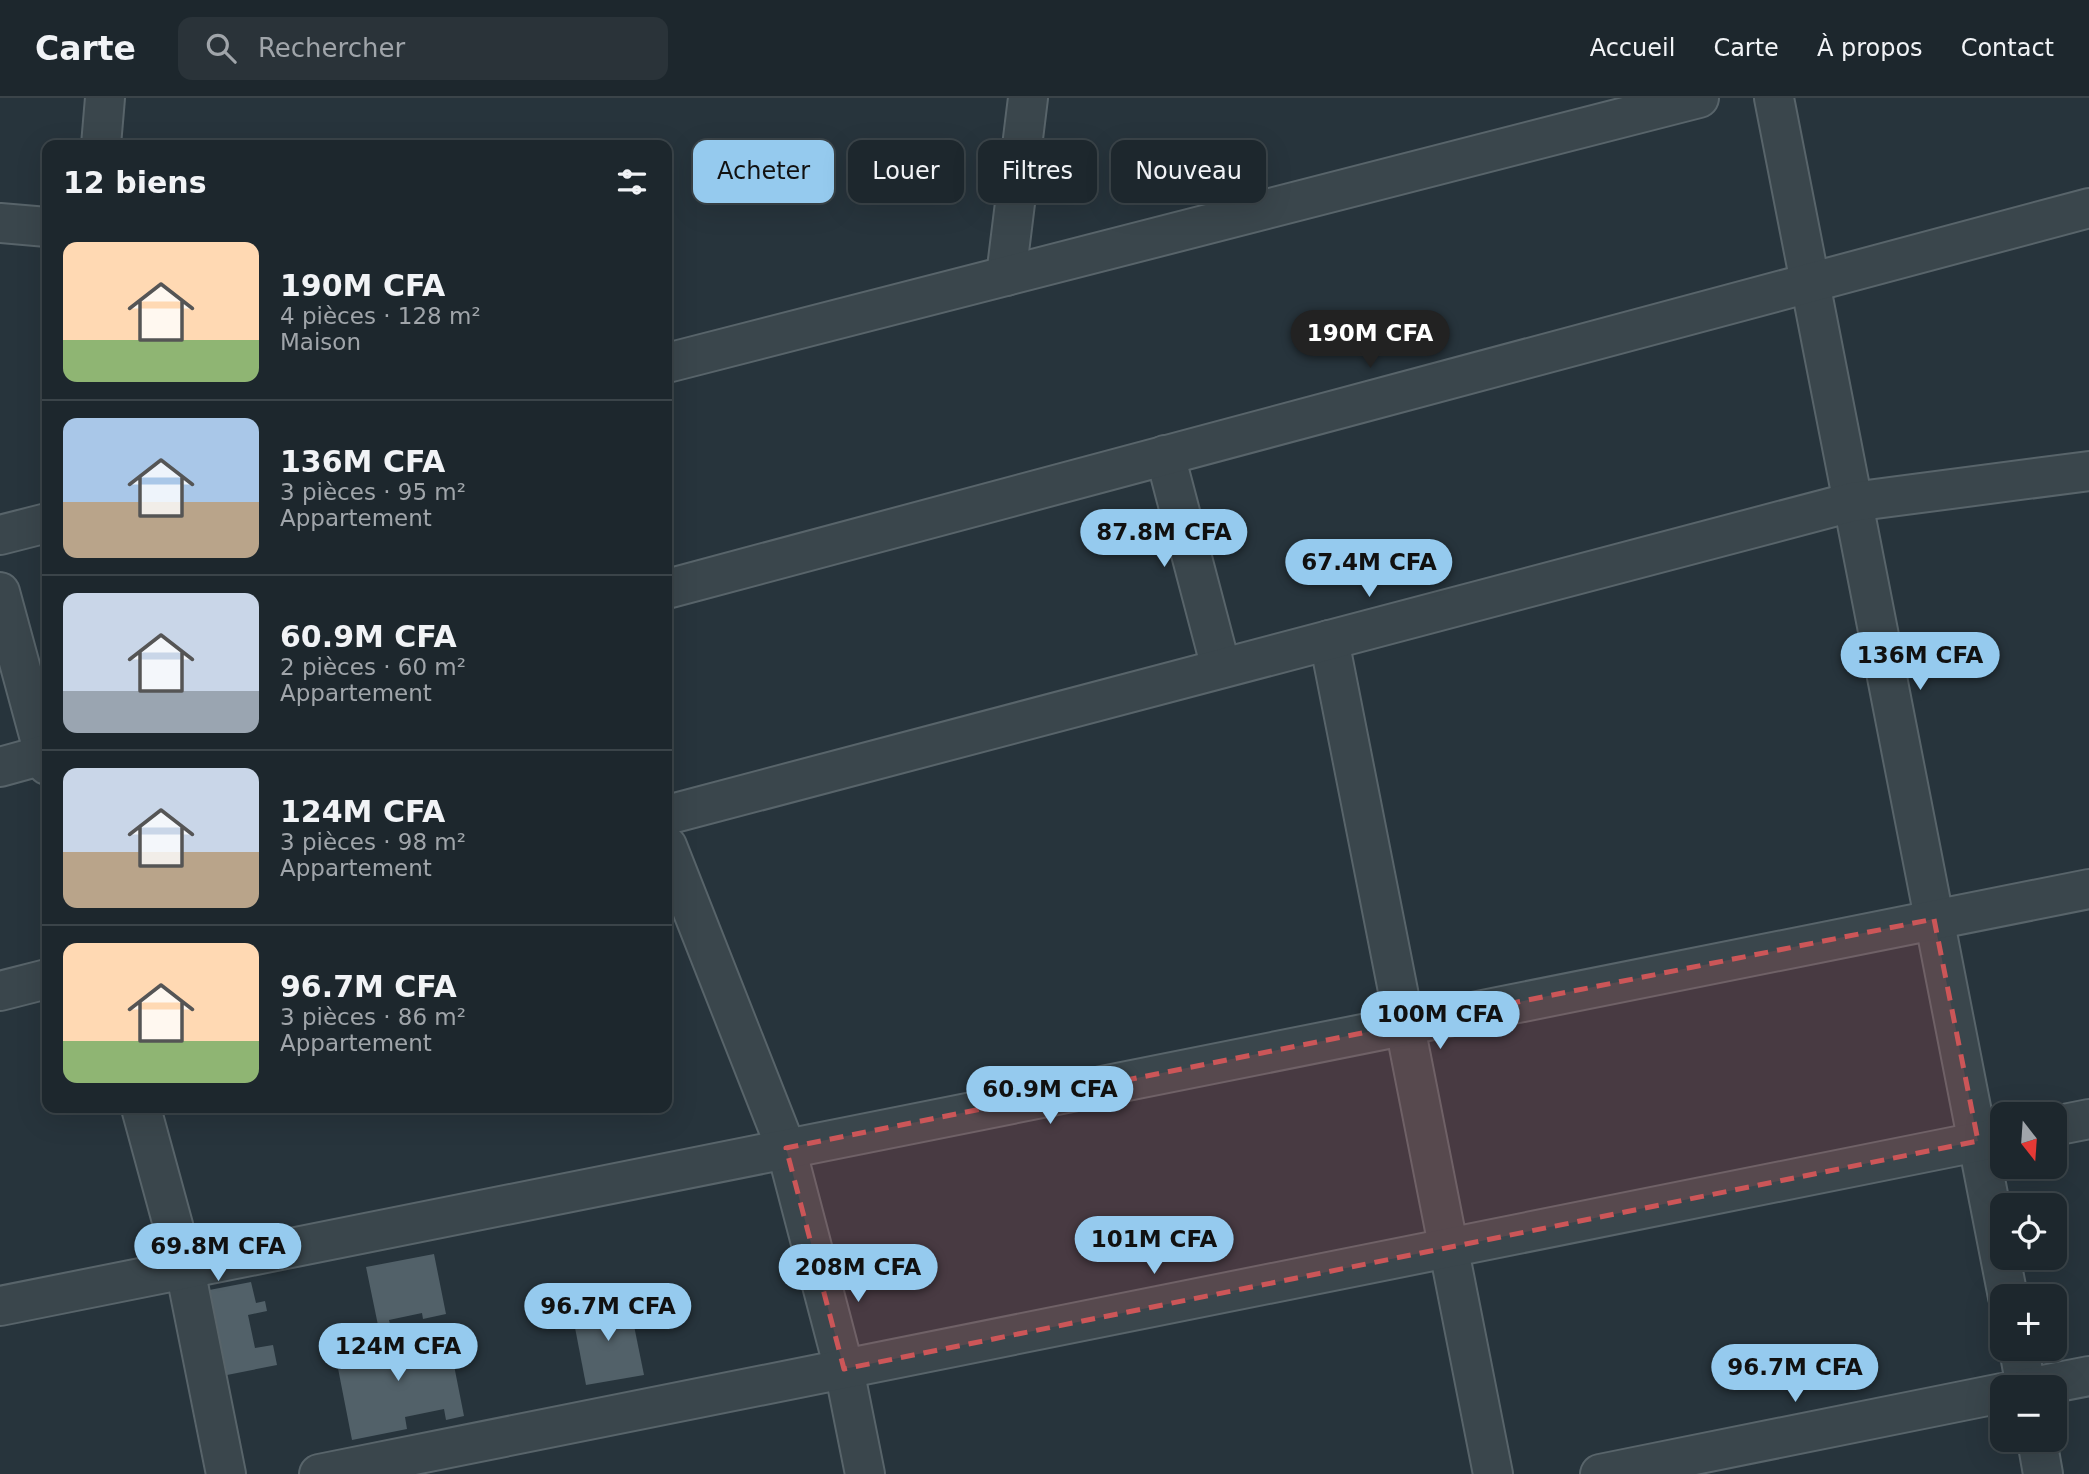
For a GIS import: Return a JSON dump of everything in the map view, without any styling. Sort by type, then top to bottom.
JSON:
[{"type":"street","points":[[102,140],[105,98]]},
{"type":"street","points":[[1006,276],[1028,98]]},
{"type":"street","points":[[672,362],[1699,98]]},
{"type":"street","points":[[318,1474],[1990,1139],[1934,919],[1774,98]]},
{"type":"street","points":[[672,588],[2089,208]]},
{"type":"street","points":[[0,223],[42,227]]},
{"type":"street","points":[[1165,455],[1221,668]]},
{"type":"street","points":[[672,814],[1852,502],[2089,471]]},
{"type":"street","points":[[0,535],[42,524]]},
{"type":"street","points":[[0,592],[42,744]]},
{"type":"street","points":[[1329,640],[1493,1474]]},
{"type":"street","points":[[0,767],[42,759]]},
{"type":"street","points":[[672,859],[786,1149],[844,1369],[865,1474]]},
{"type":"street","points":[[1,1303],[185,1269],[2089,888]]},
{"type":"street","points":[[0,991],[42,980]]},
{"type":"street","points":[[142,1113],[185,1269],[226,1474]]},
{"type":"street","points":[[2067,1123],[2089,1119]]},
{"type":"street","points":[[1995,1180],[2007,1284]]},
{"type":"street","points":[[2067,1380],[2089,1376]]},
{"type":"street","points":[[1600,1474],[1990,1395]]},
{"type":"street","points":[[2039,1452],[2043,1474]]},
{"type":"highlighted area","points":[[1934,919],[1978,1141],[844,1369],[786,1148]]},
{"type":"building","points":[[434,1254],[446,1314],[423,1319],[422,1313],[389,1320],[391,1328],[379,1330],[366,1267]]},
{"type":"building","points":[[251,1282],[256,1303],[265,1301],[267,1311],[248,1315],[255,1348],[273,1345],[277,1365],[222,1376],[204,1291]]},
{"type":"building","points":[[629,1301],[644,1375],[586,1385],[572,1312]]},
{"type":"building","points":[[447,1330],[464,1416],[446,1420],[444,1409],[405,1417],[407,1429],[352,1440],[335,1353]]}]
